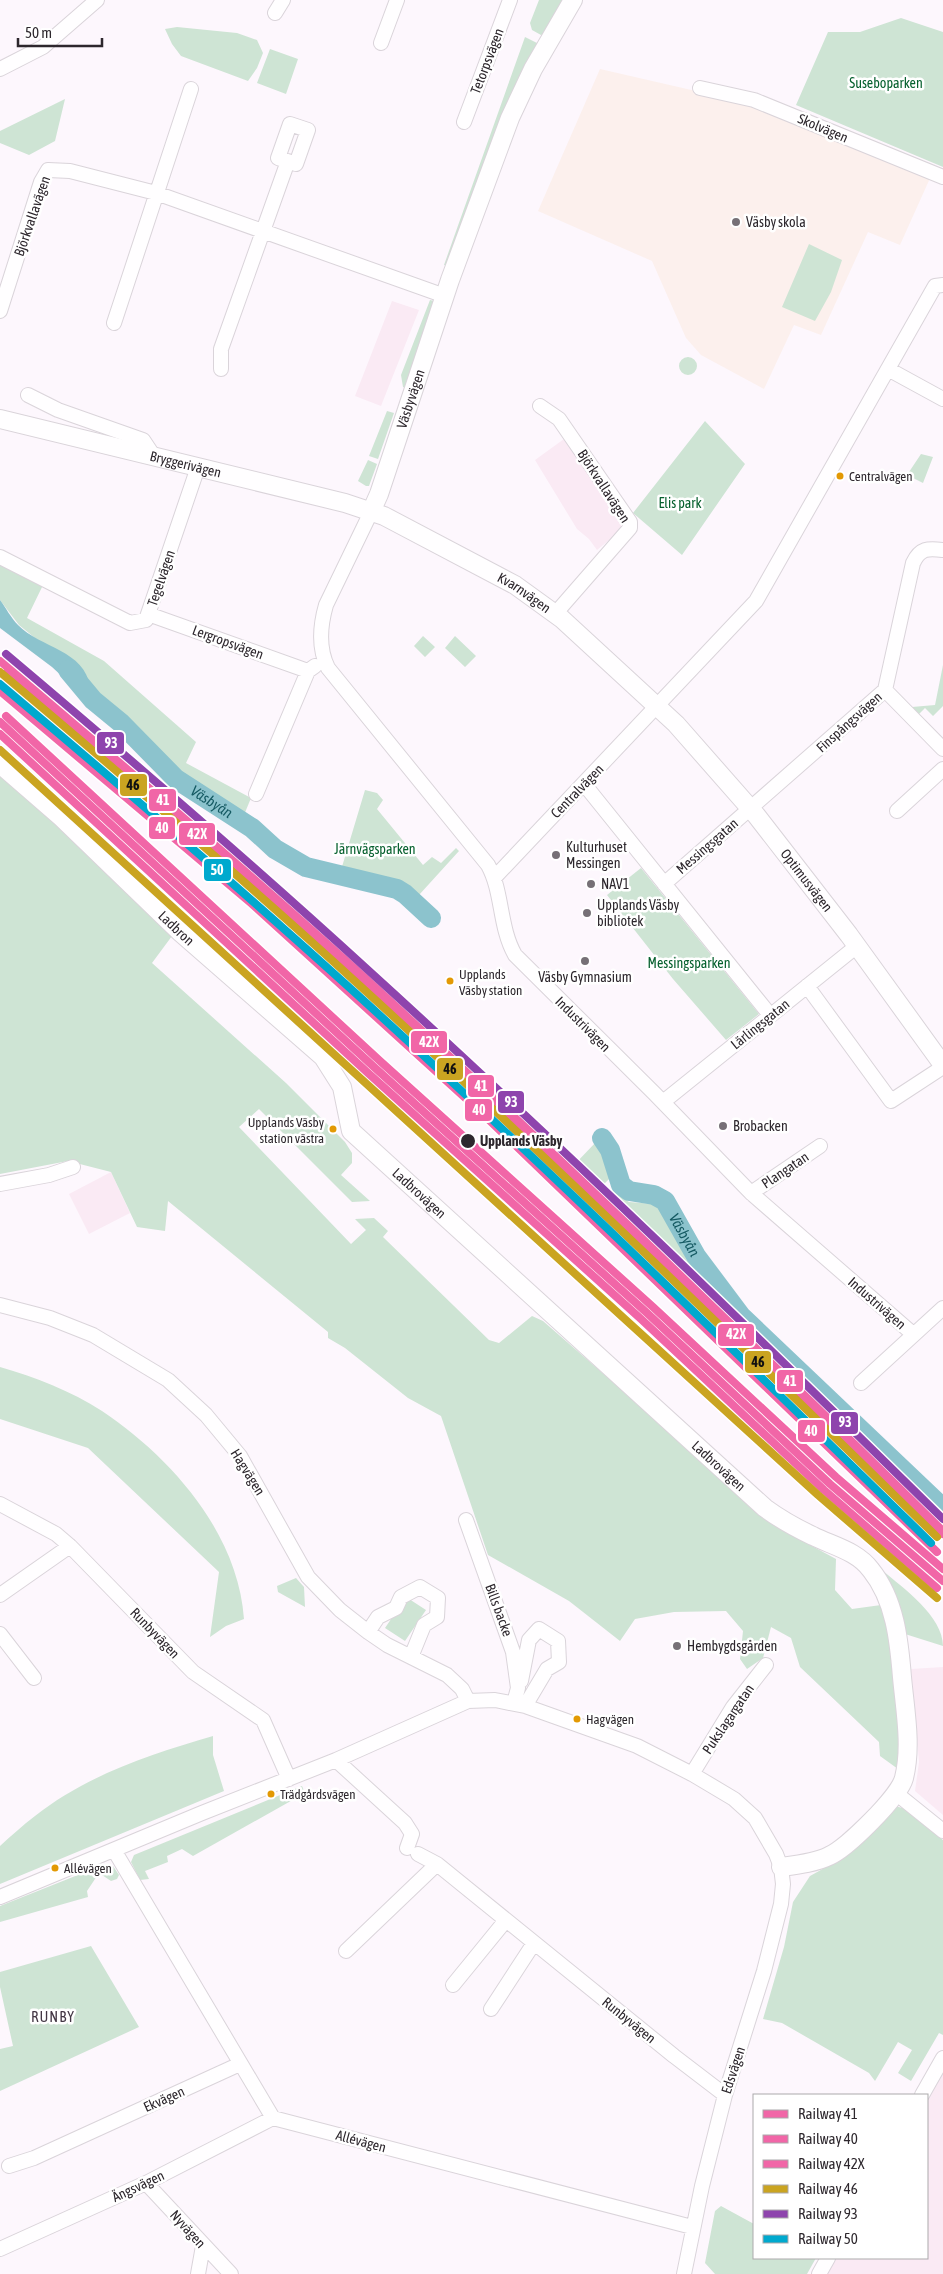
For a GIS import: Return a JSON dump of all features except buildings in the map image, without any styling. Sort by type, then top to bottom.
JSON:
[{"type":"street","points":[[0,69],[43,47],[97,0]]},
{"type":"street","points":[[275,13],[283,0]]},
{"type":"street","points":[[381,43],[397,0]]},
{"type":"street","name":"Tetorpsvägen","points":[[464,122],[510,0]]},
{"type":"street","name":"Väsbyvägen","points":[[324,661],[321,646],[322,619],[326,605],[379,494],[445,296],[510,118],[533,69],[574,0]]},
{"type":"street","name":"Skolvägen","points":[[700,88],[754,100],[943,177]]},
{"type":"street","points":[[114,323],[191,89]]},
{"type":"street","points":[[221,369],[221,349],[288,161]]},
{"type":"street","name":"Björkvallavägen","points":[[0,311],[42,182],[48,170],[70,171],[156,193],[445,296]]},
{"type":"street","name":"Centralvägen","points":[[495,877],[756,600],[935,286],[942,284]]},
{"type":"street","points":[[888,369],[943,400]]},
{"type":"street","points":[[28,395],[58,410],[143,440],[153,456]]},
{"type":"street","name":"Björkvallavägen","points":[[540,406],[559,419],[630,522],[630,528],[555,614]]},
{"type":"street","name":"Bryggerivägen","points":[[0,419],[345,503],[371,512]]},
{"type":"street","name":"Tegelvägen","points":[[0,557],[130,624],[146,620],[198,467]]},
{"type":"street","name":"Kvarnvägen","points":[[371,512],[432,540],[501,577],[555,614],[657,707]]},
{"type":"street","name":"Finspångsvägen","points":[[750,809],[885,690],[911,568],[919,552],[930,548],[943,550]]},
{"type":"street","name":"Lergropsvägen","points":[[148,614],[308,671]]},
{"type":"street","points":[[256,794],[308,671],[324,661]]},
{"type":"street","name":"Industrivägen","points":[[324,661],[488,865],[495,877],[507,942],[515,955],[663,1102],[751,1193],[914,1334]]},
{"type":"street","points":[[885,690],[943,749]]},
{"type":"street","name":"Optimusvägen","points":[[657,707],[676,724],[750,809],[857,946],[943,1066]]},
{"type":"street","name":"Ladbron","points":[[0,764],[62,818],[181,933],[323,1057],[334,1071]]},
{"type":"street","points":[[897,811],[943,769]]},
{"type":"street","points":[[584,784],[770,1014]]},
{"type":"street","name":"Messingsgatan","points":[[664,884],[750,809]]},
{"type":"street","name":"Lärlingsgatan","points":[[663,1102],[770,1014],[857,946]]},
{"type":"street","points":[[807,986],[891,1101],[943,1066]]},
{"type":"street","name":"Ladbrovägen","points":[[334,1071],[342,1087],[351,1131],[765,1508],[786,1523],[848,1550],[871,1568],[885,1592],[895,1619],[901,1660],[908,1746],[904,1779],[897,1794],[856,1835],[829,1856],[781,1868]]},
{"type":"street","name":"Plangatan","points":[[751,1193],[820,1146]]},
{"type":"street","points":[[0,1184],[49,1175],[73,1167]]},
{"type":"street","name":"Hagvägen","points":[[0,1305],[50,1318],[93,1335],[168,1380],[206,1415],[240,1456],[308,1577],[340,1610],[368,1632],[387,1645],[447,1675],[462,1689],[468,1701]]},
{"type":"street","points":[[861,1383],[943,1308]]},
{"type":"street","name":"Runbyvägen","points":[[0,1504],[56,1534],[193,1672],[263,1720],[289,1779]]},
{"type":"street","name":"Bills backe","points":[[466,1520],[514,1652],[519,1705]]},
{"type":"street","points":[[0,1595],[70,1546]]},
{"type":"street","points":[[368,1632],[378,1617],[396,1608],[401,1597],[420,1587],[438,1598],[437,1617],[424,1625],[411,1657]]},
{"type":"street","points":[[539,1629],[558,1641],[559,1662],[547,1669],[519,1705],[529,1640],[539,1629]]},
{"type":"street","points":[[0,1634],[34,1678]]},
{"type":"street","name":"Pukslagargatan","points":[[692,1774],[733,1707],[766,1665]]},
{"type":"street","points":[[0,1896],[336,1760],[410,1725],[468,1701],[495,1700],[519,1705],[637,1746],[692,1774],[734,1799],[755,1818],[776,1854],[781,1868]]},
{"type":"street","name":"Runbyvägen","points":[[336,1760],[405,1823],[412,1834],[412,1851],[437,1864],[725,2095]]},
{"type":"street","points":[[897,1794],[943,1831]]},
{"type":"street","points":[[114,1850],[273,2118]]},
{"type":"street","points":[[346,1951],[437,1864]]},
{"type":"street","name":"Edsvägen","points":[[684,2274],[692,2227],[725,2095],[773,1939],[781,1904],[783,1884],[781,1868]]},
{"type":"street","points":[[453,1985],[506,1920]]},
{"type":"street","points":[[491,2009],[534,1943]]},
{"type":"street","points":[[923,2094],[943,2058]]},
{"type":"street","name":"Ekvägen","points":[[10,2166],[34,2158],[240,2064]]},
{"type":"street","name":"Ängsvägen","points":[[0,2249],[146,2183],[273,2118]]},
{"type":"street","name":"Allévägen","points":[[273,2118],[692,2227]]},
{"type":"street","name":"Nyvägen","points":[[146,2183],[231,2274]]},
{"type":"street","points":[[198,2274],[203,2246]]},
{"type":"street","points":[[819,2274],[827,2259]]},
{"type":"shaded area","name":"Väsby skola","points":[[600,69],[748,103],[931,176],[900,245],[868,232],[821,335],[794,325],[764,389],[701,355],[686,338],[652,261],[538,211]]},
{"type":"shaded area","points":[[392,301],[419,310],[381,406],[355,396]]},
{"type":"shaded area","points":[[564,439],[625,527],[597,550],[589,539],[577,529],[535,460]]},
{"type":"shaded area","points":[[111,1172],[130,1213],[89,1234],[69,1194]]},
{"type":"shaded area","points":[[943,1667],[943,1815],[915,1791],[919,1762],[911,1669]]},
{"type":"shaded area","points":[[943,2071],[943,2274],[825,2274],[833,2259],[928,2259],[928,2097]]},
{"type":"green space","points":[[539,0],[566,0],[547,33],[541,35],[532,30],[530,23]]},
{"type":"green space","name":"Suseboparken","points":[[901,18],[943,32],[943,167],[796,105],[828,32],[860,32]]},
{"type":"green space","points":[[177,27],[237,33],[257,40],[263,53],[257,68],[248,81],[181,56],[172,44],[165,29]]},
{"type":"green space","points":[[525,37],[541,45],[448,266],[444,265]]},
{"type":"green space","points":[[270,49],[298,59],[286,94],[257,83]]},
{"type":"green space","points":[[65,99],[55,141],[29,155],[0,143],[0,131]]},
{"type":"green space","points":[[809,244],[842,260],[831,292],[815,321],[782,307]]},
{"type":"green space","points":[[430,300],[434,301],[408,389],[403,387],[401,375]]},
{"type":"green space","points":[[684,357],[692,357],[697,362],[695,373],[684,375],[679,370],[679,362]]},
{"type":"green space","points":[[387,411],[394,413],[378,459],[369,456]]},
{"type":"green space","name":"Elis park","points":[[705,421],[745,464],[682,555],[633,513]]},
{"type":"green space","points":[[921,454],[933,457],[923,483],[907,475]]},
{"type":"green space","points":[[368,460],[377,464],[369,486],[366,486],[358,481]]},
{"type":"green space","points":[[0,564],[43,585],[27,618],[104,661],[196,742],[186,763],[251,798],[244,815],[218,797],[178,775],[124,719],[95,697],[89,682],[19,625],[0,600]]},
{"type":"green space","points":[[423,636],[435,647],[425,657],[414,646]]},
{"type":"green space","points":[[455,636],[476,656],[465,667],[445,648]]},
{"type":"green space","points":[[943,665],[943,706],[933,716],[925,708],[919,714],[912,707],[935,705]]},
{"type":"green space","points":[[0,773],[172,936],[152,963],[286,1083],[345,1142],[352,1153],[352,1163],[341,1175],[370,1201],[352,1202],[259,1109],[239,1127],[351,1244],[366,1230],[355,1219],[374,1218],[388,1231],[383,1237],[489,1340],[499,1343],[532,1316],[543,1321],[777,1527],[836,1559],[835,1590],[852,1609],[881,1605],[890,1631],[899,1741],[898,1769],[880,1756],[879,1742],[800,1667],[791,1638],[771,1627],[763,1658],[747,1669],[740,1659],[743,1631],[726,1611],[674,1612],[635,1619],[620,1641],[569,1601],[488,1555],[441,1416],[408,1398],[345,1348],[328,1338],[328,1332],[168,1201],[165,1231],[137,1227],[111,1172],[68,1161],[0,1174]]},
{"type":"green space","name":"Järnvägsparken","points":[[365,790],[377,793],[383,800],[377,809],[423,865],[432,857],[441,863],[456,848],[459,851],[419,895],[394,880],[341,870]]},
{"type":"green space","name":"Messingsparken","points":[[641,868],[759,1014],[726,1040],[673,979],[607,895]]},
{"type":"green space","points":[[596,1142],[612,1176],[599,1189],[574,1165]]},
{"type":"green space","points":[[615,1188],[629,1202],[654,1204],[661,1208],[687,1260],[730,1315],[607,1196]]},
{"type":"green space","points":[[0,1367],[52,1385],[102,1411],[128,1430],[176,1474],[197,1500],[215,1528],[229,1557],[239,1587],[244,1619],[226,1626],[210,1637],[219,1572],[88,1448],[0,1419]]},
{"type":"green space","points":[[882,1570],[911,1594],[929,1614],[941,1635],[943,1646],[905,1634],[898,1605]]},
{"type":"green space","points":[[296,1578],[304,1587],[305,1607],[278,1592],[277,1586]]},
{"type":"green space","points":[[406,1597],[426,1610],[405,1641],[385,1628]]},
{"type":"green space","points":[[213,1736],[213,1755],[224,1791],[0,1884],[0,1846],[26,1823],[55,1802],[98,1777],[120,1767],[166,1750]]},
{"type":"green space","points":[[302,1786],[305,1793],[193,1856],[182,1849],[167,1856],[168,1862],[145,1871],[149,1879],[140,1880],[131,1862],[134,1855]]},
{"type":"green space","points":[[895,1806],[906,1809],[943,1840],[943,2035],[939,2033],[911,2081],[898,2073],[912,2050],[898,2042],[875,2081],[869,2073],[782,2023],[763,2019],[784,1947],[793,1902],[810,1876],[837,1861]]},
{"type":"green space","points":[[103,1865],[113,1866],[119,1875],[117,1879],[111,1881],[99,1873],[87,1891],[88,1897],[0,1922],[0,1906]]},
{"type":"green space","points":[[91,1946],[139,2027],[0,2091],[0,2049],[13,2046],[0,1987],[0,1972]]},
{"type":"green space","points":[[721,2206],[753,2223],[753,2259],[815,2259],[807,2274],[715,2274],[705,2263],[715,2211]]},
{"type":"water","points":[[0,600],[15,622],[27,633],[71,657],[80,665],[90,687],[79,692],[52,667],[0,628]]},
{"type":"waterway","name":"Väsbyån","points":[[68,670],[93,700],[121,723],[176,779],[252,828],[275,849],[306,867],[397,889],[431,918]]},
{"type":"waterway","name":"Väsbyån","points":[[602,1138],[610,1150],[621,1185],[629,1191],[654,1195],[665,1201],[696,1256],[741,1316],[943,1508]]},
{"type":"rail line","name":"93","points":[[6,654],[234,850],[441,1037],[658,1242],[943,1519]]},
{"type":"rail line","name":"41","points":[[0,661],[184,818],[365,978],[657,1252],[943,1531]]},
{"type":"rail line","name":"46","points":[[0,672],[225,865],[432,1052],[650,1258],[937,1537]]},
{"type":"rail line","name":"42X","points":[[6,673],[264,890],[496,1103],[943,1534]]},
{"type":"rail line","name":"50","points":[[0,684],[221,873],[425,1057],[644,1263],[931,1543]]},
{"type":"rail line","name":"40","points":[[0,691],[252,904],[484,1115],[937,1552]]},
{"type":"rail line","name":"42X","points":[[6,716],[380,1061],[653,1307],[836,1477],[943,1569]]},
{"type":"rail line","name":"41","points":[[0,722],[374,1067],[647,1313],[830,1484],[943,1581]]},
{"type":"rail line","name":"40","points":[[0,734],[368,1073],[641,1319],[824,1490],[937,1588]]},
{"type":"rail line","name":"46","points":[[0,750],[818,1495],[937,1598]]},
{"type":"place","name":"Väsby skola","points":[[736,222]]},
{"type":"place","name":"Centralvägen","points":[[840,476]]},
{"type":"place","name":"Kulturhuset Messingen","points":[[556,855]]},
{"type":"place","name":"NAV1","points":[[591,884]]},
{"type":"place","name":"Upplands Väsby bibliotek","points":[[587,913]]},
{"type":"place","name":"Väsby Gymnasium","points":[[585,961]]},
{"type":"place","name":"Upplands Väsby station","points":[[450,981]]},
{"type":"place","name":"Brobacken","points":[[723,1126]]},
{"type":"place","name":"Upplands Väsby station västra","points":[[333,1129]]},
{"type":"place","name":"Upplands Väsby","points":[[468,1141]]},
{"type":"place","name":"Hembygdsgården","points":[[677,1646]]},
{"type":"place","name":"Hagvägen","points":[[577,1719]]},
{"type":"place","name":"Trädgårdsvägen","points":[[271,1794]]},
{"type":"place","name":"Allévägen","points":[[55,1868]]},
{"type":"district","name":"RUNBY","points":[[53,2017]]}]
